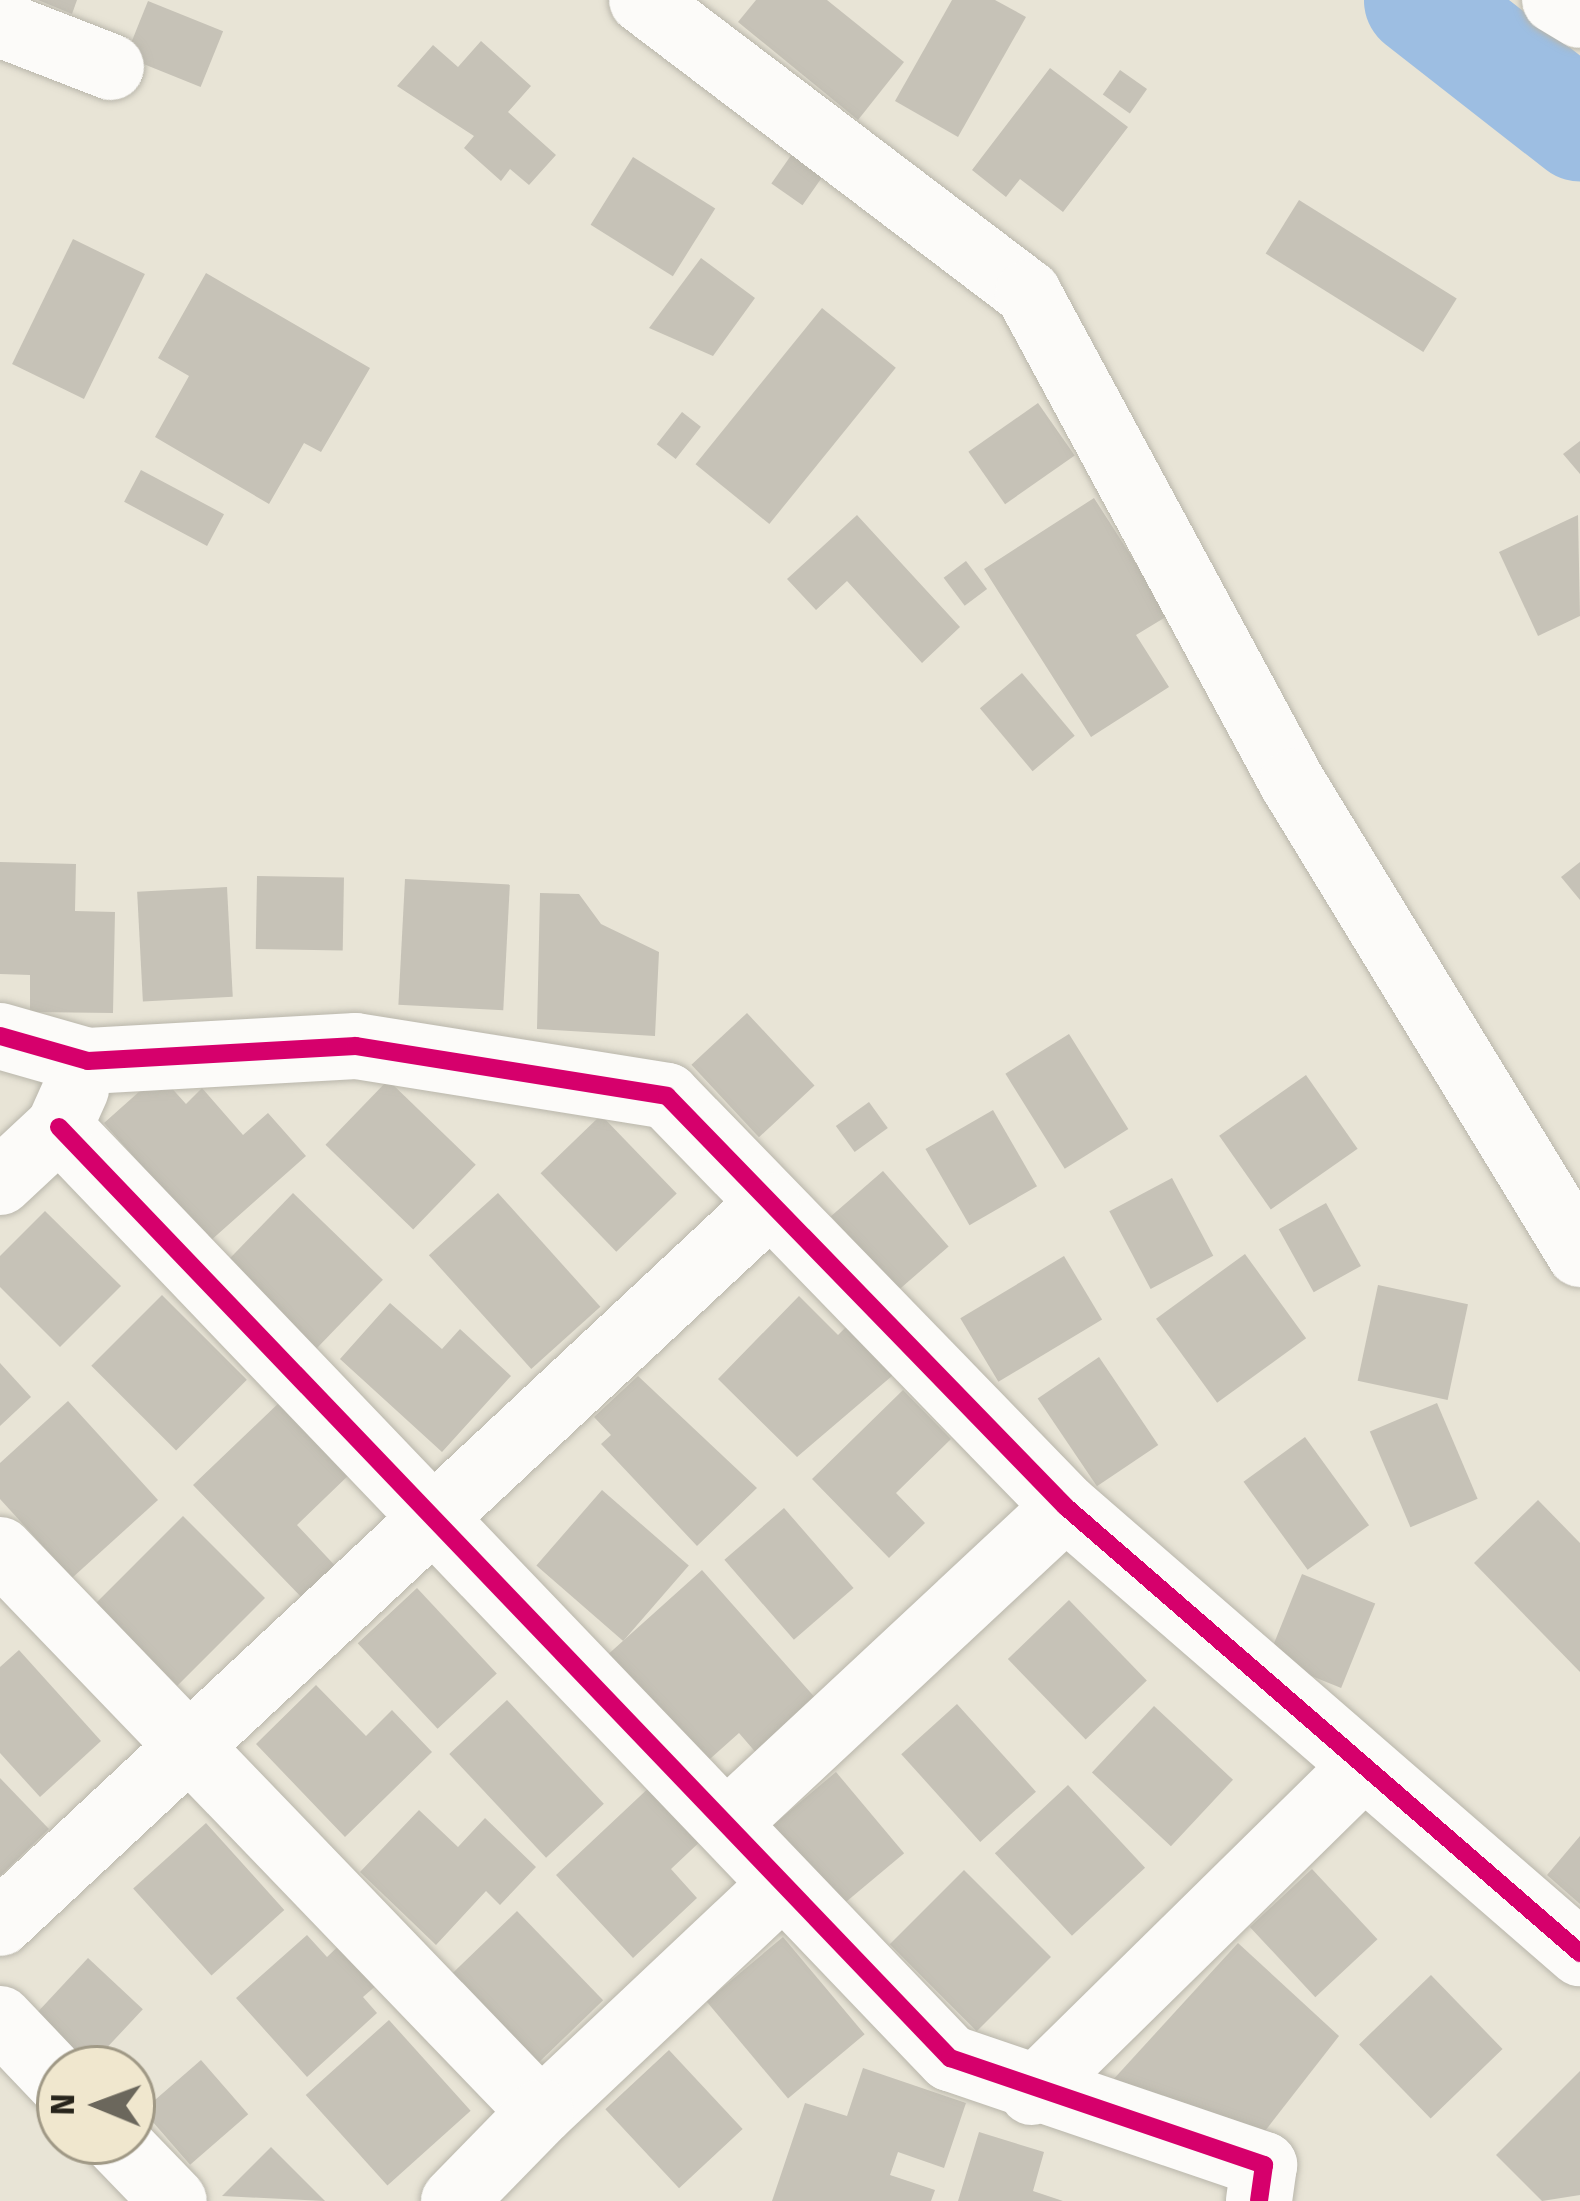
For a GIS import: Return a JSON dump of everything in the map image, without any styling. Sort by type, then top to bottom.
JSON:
[{"type":"street","points":[[642,0],[1028,293],[1292,782],[1580,1254]]},
{"type":"street","points":[[1555,0],[1580,15]]},
{"type":"street","points":[[0,24],[111,67]]},
{"type":"street","points":[[0,1036],[88,1061],[356,1046],[667,1096],[1066,1508],[1361,1769],[1580,1954]]},
{"type":"street","points":[[0,1182],[59,1127],[88,1061]]},
{"type":"street","points":[[59,1127],[431,1522],[730,1820],[783,1885],[950,2058],[1032,2092],[1264,2165],[1259,2201]]},
{"type":"street","points":[[0,1923],[193,1750],[768,1205]]},
{"type":"street","points":[[730,1820],[1066,1508]]},
{"type":"street","points":[[0,1550],[541,2112]]},
{"type":"street","points":[[1032,2092],[1361,1769]]},
{"type":"street","points":[[454,2201],[541,2112],[783,1885]]},
{"type":"street","points":[[0,2019],[36,2057]]},
{"type":"street","points":[[139,2165],[174,2201]]},
{"type":"building","points":[[38,0],[77,0],[72,14]]},
{"type":"building","points":[[756,0],[827,0],[904,62],[858,120],[738,22]]},
{"type":"building","points":[[952,0],[995,0],[1026,17],[958,137],[895,101]]},
{"type":"building","points":[[148,1],[223,31],[201,87],[126,57]]},
{"type":"building","points":[[481,41],[531,86],[508,112],[556,155],[529,185],[510,169],[501,181],[464,148],[474,136],[397,86],[433,45],[458,67]]},
{"type":"building","points":[[1050,68],[1128,127],[1063,212],[1020,179],[1006,197],[972,170]]},
{"type":"building","points":[[1120,70],[1147,89],[1130,114],[1103,95]]},
{"type":"building","points":[[792,154],[823,176],[802,205],[771,183]]},
{"type":"building","points":[[633,157],[715,208],[673,276],[591,225]]},
{"type":"building","points":[[1299,200],[1457,299],[1423,352],[1266,253]]},
{"type":"building","points":[[73,239],[145,274],[84,399],[12,364]]},
{"type":"building","points":[[701,258],[755,298],[713,356],[649,328]]},
{"type":"building","points":[[206,273],[370,368],[321,452],[304,443],[269,504],[155,437],[189,376],[158,358]]},
{"type":"building","points":[[822,308],[896,368],[769,524],[696,464]]},
{"type":"building","points":[[1038,403],[1075,455],[1005,504],[968,452]]},
{"type":"building","points":[[682,412],[701,427],[676,459],[657,444]]},
{"type":"building","points":[[1580,441],[1580,474],[1563,454]]},
{"type":"building","points":[[141,470],[224,514],[207,546],[124,502]]},
{"type":"building","points":[[1094,498],[1169,615],[1136,635],[1169,687],[1091,737],[984,569]]},
{"type":"building","points":[[857,515],[960,627],[922,663],[847,581],[816,610],[787,579]]},
{"type":"building","points":[[1578,515],[1580,616],[1538,636],[1499,552]]},
{"type":"building","points":[[966,561],[987,589],[965,606],[944,578]]},
{"type":"building","points":[[1022,673],[1075,736],[1033,771],[980,708]]},
{"type":"building","points":[[0,862],[76,864],[75,911],[115,912],[113,1013],[30,1012],[30,975],[0,974]]},
{"type":"building","points":[[1580,862],[1580,900],[1561,877]]},
{"type":"building","points":[[257,876],[344,878],[343,951],[256,949]]},
{"type":"building","points":[[405,879],[510,884],[503,1010],[398,1005]]},
{"type":"building","points":[[227,887],[233,997],[143,1002],[137,892]]},
{"type":"building","points":[[540,893],[579,894],[601,924],[659,952],[655,1036],[537,1029]]},
{"type":"building","points":[[747,1013],[815,1085],[759,1137],[691,1065]]},
{"type":"building","points":[[1069,1034],[1128,1129],[1065,1169],[1005,1074]]},
{"type":"building","points":[[159,1074],[186,1104],[202,1088],[243,1135],[268,1113],[306,1156],[209,1242],[104,1123]]},
{"type":"building","points":[[1306,1075],[1358,1149],[1271,1210],[1219,1136]]},
{"type":"building","points":[[388,1080],[476,1165],[413,1229],[325,1145]]},
{"type":"building","points":[[869,1102],[888,1128],[855,1152],[836,1126]]},
{"type":"building","points":[[993,1110],[1037,1186],[969,1225],[925,1149]]},
{"type":"building","points":[[601,1115],[677,1193],[616,1252],[541,1173]]},
{"type":"building","points":[[883,1171],[949,1246],[897,1292],[831,1216]]},
{"type":"building","points":[[1172,1178],[1213,1256],[1151,1289],[1109,1211]]},
{"type":"building","points":[[293,1193],[383,1280],[315,1350],[225,1263]]},
{"type":"building","points":[[498,1193],[600,1307],[531,1369],[429,1255]]},
{"type":"building","points":[[1326,1203],[1361,1266],[1314,1292],[1279,1229]]},
{"type":"building","points":[[45,1211],[121,1286],[60,1347],[0,1287],[0,1256]]},
{"type":"building","points":[[1245,1254],[1306,1338],[1217,1403],[1156,1319]]},
{"type":"building","points":[[1064,1256],[1102,1319],[998,1382],[960,1318]]},
{"type":"building","points":[[1378,1285],[1468,1304],[1448,1400],[1358,1381]]},
{"type":"building","points":[[162,1295],[247,1380],[176,1451],[91,1366]]},
{"type":"building","points":[[799,1296],[838,1335],[850,1323],[899,1370],[797,1457],[718,1379]]},
{"type":"building","points":[[390,1303],[442,1349],[460,1329],[511,1376],[442,1452],[340,1359]]},
{"type":"building","points":[[1099,1357],[1158,1445],[1097,1486],[1038,1398]]},
{"type":"building","points":[[0,1363],[31,1397],[0,1426]]},
{"type":"building","points":[[638,1376],[757,1488],[697,1546],[601,1444],[611,1435],[594,1417]]},
{"type":"building","points":[[903,1390],[951,1439],[896,1493],[925,1523],[889,1558],[812,1479]]},
{"type":"building","points":[[284,1398],[354,1470],[297,1525],[340,1571],[307,1603],[193,1485]]},
{"type":"building","points":[[68,1401],[158,1500],[72,1578],[0,1499],[0,1463]]},
{"type":"building","points":[[1437,1403],[1478,1499],[1410,1527],[1370,1432]]},
{"type":"building","points":[[1305,1437],[1369,1525],[1308,1570],[1244,1482]]},
{"type":"building","points":[[602,1490],[689,1565],[623,1641],[536,1565]]},
{"type":"building","points":[[1538,1500],[1580,1543],[1580,1672],[1474,1563]]},
{"type":"building","points":[[784,1508],[854,1588],[794,1640],[724,1560]]},
{"type":"building","points":[[183,1516],[265,1598],[177,1686],[95,1604]]},
{"type":"building","points":[[702,1570],[818,1701],[758,1755],[739,1733],[702,1766],[604,1658]]},
{"type":"building","points":[[1302,1574],[1375,1604],[1341,1688],[1268,1658]]},
{"type":"building","points":[[417,1588],[497,1674],[438,1729],[358,1643]]},
{"type":"building","points":[[1069,1600],[1147,1681],[1086,1740],[1008,1659]]},
{"type":"building","points":[[19,1650],[101,1741],[40,1797],[0,1753],[0,1667]]},
{"type":"building","points":[[316,1685],[366,1736],[392,1710],[432,1752],[345,1837],[256,1744]]},
{"type":"building","points":[[507,1700],[604,1804],[546,1858],[449,1754]]},
{"type":"building","points":[[957,1704],[1036,1792],[980,1842],[901,1754]]},
{"type":"building","points":[[1154,1706],[1233,1780],[1171,1846],[1092,1773]]},
{"type":"building","points":[[836,1772],[904,1853],[839,1908],[771,1827]]},
{"type":"building","points":[[0,1778],[49,1829],[0,1876]]},
{"type":"building","points":[[655,1782],[706,1836],[671,1869],[697,1898],[633,1958],[556,1875]]},
{"type":"building","points":[[1068,1785],[1145,1868],[1072,1936],[995,1853]]},
{"type":"building","points":[[419,1810],[458,1847],[485,1818],[536,1867],[500,1905],[486,1891],[436,1945],[360,1872]]},
{"type":"building","points":[[206,1823],[284,1910],[211,1976],[133,1889]]},
{"type":"building","points":[[1580,1836],[1580,1904],[1547,1875]]},
{"type":"building","points":[[1312,1869],[1377,1939],[1315,1997],[1250,1927]]},
{"type":"building","points":[[964,1870],[1051,1957],[977,2031],[890,1944]]},
{"type":"building","points":[[517,1911],[603,2000],[533,2068],[447,1979]]},
{"type":"building","points":[[307,1935],[327,1957],[350,1935],[387,1976],[363,1997],[377,2013],[307,2077],[236,1998]]},
{"type":"building","points":[[783,1937],[865,2034],[788,2099],[706,2001]]},
{"type":"building","points":[[1238,1943],[1339,2036],[1254,2145],[1111,2082]]},
{"type":"building","points":[[88,1958],[143,2009],[109,2045],[55,2045],[29,2021]]},
{"type":"building","points":[[1431,1975],[1503,2049],[1431,2119],[1359,2044]]},
{"type":"building","points":[[389,2020],[471,2111],[387,2186],[306,2095]]},
{"type":"building","points":[[669,2050],[743,2129],[679,2188],[605,2109]]},
{"type":"building","points":[[201,2060],[248,2114],[190,2165],[156,2126],[156,2099]]},
{"type":"building","points":[[863,2068],[966,2103],[944,2168],[898,2152],[890,2175],[935,2190],[931,2201],[772,2201],[805,2103],[847,2116]]},
{"type":"building","points":[[1580,2071],[1580,2195],[1542,2201],[1496,2155]]},
{"type":"building","points":[[979,2132],[1044,2152],[1033,2191],[1063,2201],[958,2201]]},
{"type":"building","points":[[271,2147],[325,2201],[222,2196]]},
{"type":"waterway","points":[[1419,0],[1580,126]]},
{"type":"cycle path","points":[[0,1036],[88,1061],[356,1046],[667,1096],[1066,1507],[1580,1953]]},
{"type":"cycle path","points":[[59,1127],[950,2058],[1264,2165],[1259,2201]]}]
